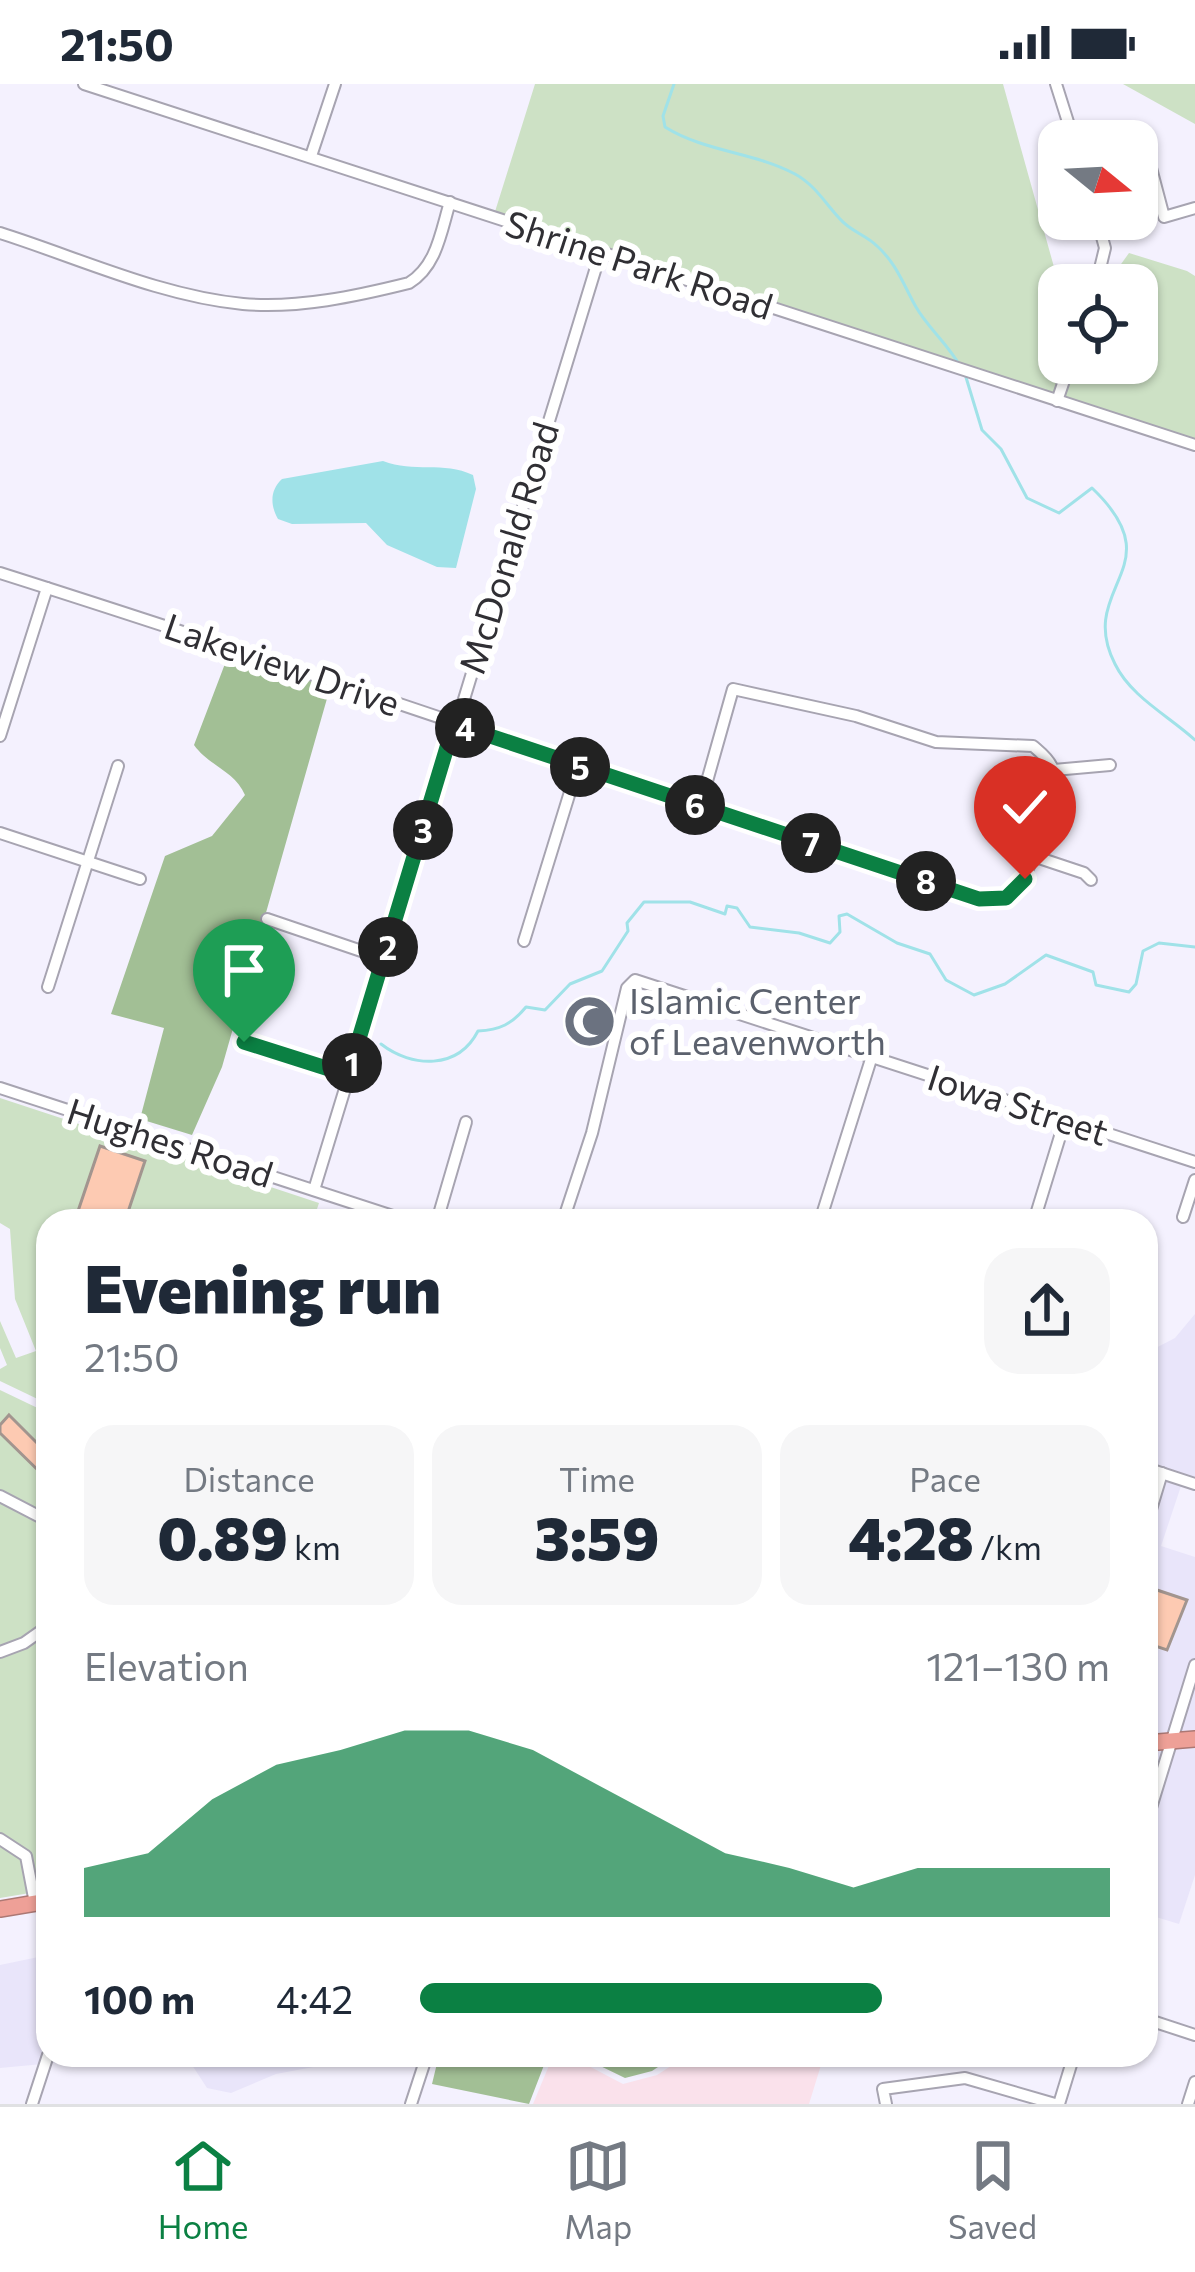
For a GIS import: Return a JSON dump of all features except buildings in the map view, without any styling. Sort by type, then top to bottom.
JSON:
[{"type":"highway","points":[[1158,1742],[1195,1739]]},
{"type":"highway","points":[[0,1909],[36,1903]]},
{"type":"street","name":"Shrine Park Road","points":[[84,84],[1195,445]]},
{"type":"street","points":[[311,156],[335,84]]},
{"type":"street","points":[[1056,84],[1067,120]]},
{"type":"street","points":[[1158,194],[1164,217],[1195,208]]},
{"type":"street","points":[[2,231],[147,282],[241,304],[272,305],[410,283],[423,274],[433,257],[450,202]]},
{"type":"street","name":"McDonald Road","points":[[314,1190],[601,251]]},
{"type":"street","points":[[1058,401],[1063,384]]},
{"type":"street","name":"Lakeview Drive","points":[[0,573],[993,901],[1018,890],[1033,856]]},
{"type":"street","points":[[0,736],[47,588]]},
{"type":"street","points":[[700,806],[733,689],[856,716],[936,742],[1033,746],[1054,770],[1053,798],[1033,856],[1084,873],[1091,880]]},
{"type":"street","points":[[1054,770],[1110,765]]},
{"type":"street","points":[[48,987],[118,766]]},
{"type":"street","points":[[524,941],[578,766]]},
{"type":"street","points":[[0,833],[140,879]]},
{"type":"street","points":[[267,919],[385,958]]},
{"type":"street","name":"Iowa Street","points":[[567,1209],[592,1133],[627,988],[635,980],[1195,1162]]},
{"type":"street","points":[[244,1042],[348,1075]]},
{"type":"street","points":[[824,1209],[872,1056]]},
{"type":"street","name":"Hughes Road","points":[[0,1088],[371,1209]]},
{"type":"street","points":[[1038,1209],[1064,1120]]},
{"type":"street","points":[[441,1209],[466,1122]]},
{"type":"street","points":[[1183,1216],[1195,1180]]},
{"type":"street","points":[[1158,1472],[1195,1484]]},
{"type":"street","points":[[1158,1486],[1162,1473]]},
{"type":"street","points":[[0,1496],[36,1515]]},
{"type":"street","points":[[0,1652],[36,1634]]},
{"type":"street","points":[[1158,1785],[1195,1665]]},
{"type":"street","points":[[0,1839],[26,1856],[36,1887]]},
{"type":"street","points":[[1158,2023],[1195,2035]]},
{"type":"street","points":[[32,2104],[44,2067]]},
{"type":"street","points":[[411,2104],[423,2067]]},
{"type":"street","points":[[886,2104],[883,2089],[965,2078],[1057,2104],[1071,2067]]},
{"type":"street","points":[[1188,2104],[1195,2082]]},
{"type":"shaded area","points":[[1195,1314],[1195,1484],[1183,1480],[1161,1546],[1195,1557],[1195,1875],[1179,1924],[1158,1918],[1158,1347],[1175,1338]]},
{"type":"shaded area","points":[[36,1958],[36,2065],[0,2068],[0,1965]]},
{"type":"shaded area","points":[[193,2067],[313,2067],[276,2074],[231,2093],[207,2088]]},
{"type":"shaded area","points":[[548,2067],[591,2067],[623,2084],[669,2067],[820,2067],[809,2104],[533,2104]]},
{"type":"green space","points":[[535,84],[1003,84],[1038,210],[1038,240],[1046,240],[1053,264],[1038,264],[1038,384],[1158,384],[1158,264],[1121,264],[1129,253],[1187,271],[1195,276],[1195,445],[493,218]]},
{"type":"green space","points":[[1123,84],[1195,84],[1195,124]]},
{"type":"green space","points":[[231,648],[332,681],[222,1067],[192,1135],[140,1119],[164,1028],[111,1014],[165,856],[212,836],[245,795],[235,780],[194,745]]},
{"type":"green space","points":[[0,1098],[319,1203],[317,1209],[129,1209],[145,1161],[100,1146],[78,1209],[36,1209],[36,1351],[15,1299],[10,1229],[0,1223]]},
{"type":"green space","points":[[0,1321],[16,1358],[36,1351],[36,1398],[0,1381],[0,1369],[7,1365],[0,1348]]},
{"type":"green space","points":[[0,1390],[36,1407],[36,1442],[9,1416],[0,1425]]},
{"type":"green space","points":[[0,1433],[36,1468],[36,1892],[0,1898]]},
{"type":"green space","points":[[436,2067],[543,2067],[529,2104],[432,2084]]},
{"type":"green space","points":[[602,2067],[658,2067],[652,2071],[625,2078]]},
{"type":"water","points":[[383,461],[473,475],[476,489],[456,568],[437,567],[387,545],[366,523],[292,524],[278,519],[272,498],[282,479]]},
{"type":"waterway","points":[[674,84],[663,116],[665,127],[696,142],[779,167],[808,183],[844,223],[884,253],[921,315],[960,366]]},
{"type":"waterway","points":[[965,374],[982,430],[1001,449],[1027,498],[1059,513],[1092,488],[1115,515],[1125,538],[1126,558],[1106,615],[1106,637],[1115,664],[1140,696],[1195,740]]},
{"type":"waterway","points":[[381,1044],[406,1058],[447,1059],[469,1044],[478,1031],[505,1025],[526,1007],[545,1010],[570,984],[602,971],[628,931],[627,923],[644,902],[690,902],[725,914],[727,906],[737,908],[750,927],[799,933],[830,943],[840,932],[839,916],[847,914],[897,943],[930,954],[946,980],[974,995],[1005,984],[1046,955],[1093,972],[1096,985],[1129,992],[1136,984],[1143,951],[1159,943],[1195,947]]},
{"type":"place","name":"Islamic Center of Leavenworth","points":[[590,1022]]},
{"type":"route","points":[[244,1042],[348,1075],[454,724],[979,899],[1006,898],[1025,879]]}]
